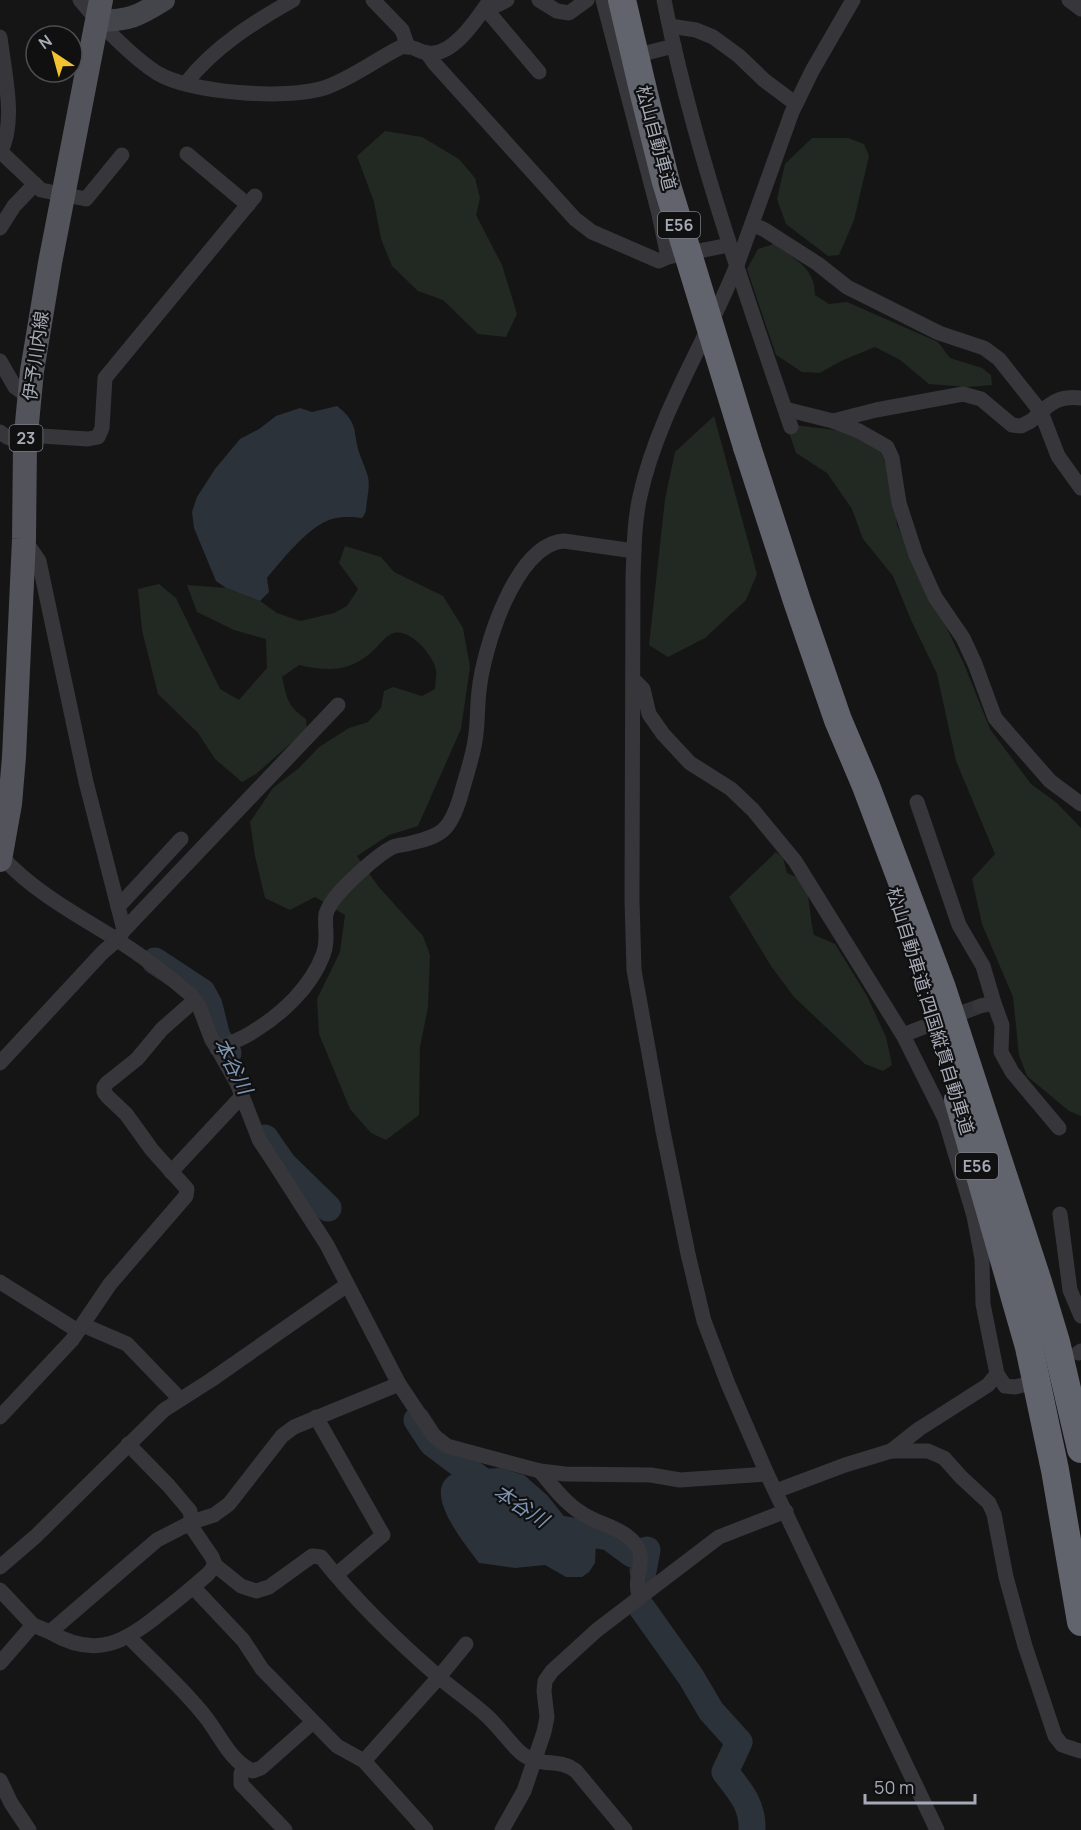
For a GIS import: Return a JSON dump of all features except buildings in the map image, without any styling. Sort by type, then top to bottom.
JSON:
[{"type":"highway","name":"松山自動車道","points":[[622,0],[666,182],[747,447]]},
{"type":"highway","name":"松山自動車道;四国縦貫自動車道","points":[[747,447],[796,601],[838,720],[874,807],[942,988],[1038,1282],[1056,1342],[1081,1449]]},
{"type":"highway","name":"松山自動車道;四国縦貫自動車道","points":[[838,720],[858,788],[926,992],[1029,1347],[1055,1470],[1081,1622]]},
{"type":"main road","name":"伊予川内線","points":[[0,857],[10,804],[14,757],[26,440],[32,371],[50,262],[100,11]]},
{"type":"street","points":[[80,0],[124,20],[143,13],[164,0]]},
{"type":"street","points":[[186,82],[212,54],[293,0]]},
{"type":"street","points":[[373,0],[402,30],[408,47]]},
{"type":"street","points":[[488,4],[497,5],[507,0]]},
{"type":"street","points":[[539,0],[556,11],[569,13],[587,0]]},
{"type":"street","points":[[603,0],[658,210],[668,257]]},
{"type":"street","points":[[664,0],[674,45],[729,245],[791,427]]},
{"type":"street","points":[[853,0],[796,104],[727,288],[682,380],[646,473],[639,498],[634,551],[632,900],[634,970],[665,1142],[688,1254],[705,1321],[728,1384],[767,1474],[937,1830]]},
{"type":"street","points":[[1069,0],[1081,9]]},
{"type":"street","points":[[427,53],[439,52],[452,45],[468,31],[488,4]]},
{"type":"street","points":[[488,4],[539,72]]},
{"type":"street","points":[[100,11],[157,73],[222,91],[250,94],[303,93],[324,88],[401,47],[413,46],[427,53],[575,219],[592,232],[660,261],[668,257],[729,245]]},
{"type":"street","points":[[670,26],[696,30],[713,37],[796,104]]},
{"type":"street","points":[[0,37],[9,119],[1,152],[41,190],[86,199],[122,155]]},
{"type":"street","points":[[618,60],[674,45]]},
{"type":"street","points":[[0,432],[26,440],[98,437],[102,428],[105,378],[251,200],[187,154]]},
{"type":"street","points":[[0,228],[14,206],[35,184]]},
{"type":"street","points":[[752,224],[818,264],[847,287],[939,333],[984,348],[999,359],[1041,412],[1058,456],[1081,488]]},
{"type":"street","points":[[0,361],[15,387],[30,398]]},
{"type":"street","points":[[833,421],[876,410],[963,394],[981,399],[1012,425],[1021,426],[1060,398],[1081,398]]},
{"type":"street","points":[[785,409],[833,421],[859,431],[886,447],[892,458],[899,503],[916,555],[935,597],[963,638],[995,718],[1050,781],[1081,804]]},
{"type":"street","points":[[24,539],[39,561],[86,782],[118,907],[120,935]]},
{"type":"street","points":[[217,1049],[254,1032],[289,1004],[312,977],[324,953],[327,932],[326,915],[333,901],[361,871],[393,847],[434,838],[449,826],[459,801],[475,741],[478,692],[494,627],[505,597],[520,573],[544,547],[552,542],[564,541],[634,551]]},
{"type":"street","points":[[633,679],[643,689],[650,714],[663,734],[690,763],[731,789],[753,810],[795,861],[903,1035],[945,1119],[974,1216],[982,1259],[983,1304],[997,1374],[1005,1386],[1023,1385]]},
{"type":"street","points":[[0,1064],[338,705]]},
{"type":"street","points":[[917,802],[959,925],[983,966],[987,1004],[1002,1025],[1001,1052],[1012,1072],[1059,1128]]},
{"type":"street","points":[[118,907],[181,839]]},
{"type":"street","points":[[0,857],[59,906],[120,935],[195,1000],[242,1096],[259,1138],[327,1245],[399,1384],[433,1435],[447,1446],[540,1471],[565,1474],[651,1475],[680,1480],[767,1474]]},
{"type":"street","points":[[0,1417],[72,1340],[110,1284],[186,1196],[187,1190],[152,1150],[126,1114],[108,1097],[104,1092],[104,1087],[137,1059],[162,1029],[195,1000]]},
{"type":"street","points":[[903,1035],[921,1028]]},
{"type":"street","points":[[171,1172],[242,1096]]},
{"type":"street","points":[[1059,1214],[1070,1290],[1081,1316]]},
{"type":"street","points":[[0,1282],[81,1328],[127,1344],[180,1399]]},
{"type":"street","points":[[0,1567],[36,1536],[164,1410],[348,1285]]},
{"type":"street","points":[[891,1451],[919,1429],[988,1384],[997,1374]]},
{"type":"street","points":[[50,1632],[157,1540],[192,1522],[222,1511],[282,1436],[294,1427],[399,1384]]},
{"type":"street","points":[[316,1418],[383,1535],[336,1575]]},
{"type":"street","points":[[128,1444],[190,1511],[193,1529],[215,1565],[242,1586],[256,1592],[269,1587],[312,1556],[321,1557],[377,1620],[487,1716],[521,1753],[535,1762],[568,1765],[625,1830]]},
{"type":"street","points":[[776,1491],[845,1465],[891,1451],[928,1451],[944,1458],[989,1503],[994,1514],[1006,1577],[1025,1646],[1054,1736],[1062,1745],[1080,1752]]},
{"type":"street","points":[[540,1471],[567,1502],[583,1514],[618,1529],[639,1549],[641,1560],[636,1589],[639,1598]]},
{"type":"street","points":[[502,1830],[524,1791],[535,1762],[547,1717],[545,1681],[552,1671],[597,1630],[718,1538],[786,1511]]},
{"type":"street","points":[[0,1590],[33,1625],[65,1641],[97,1647],[129,1637],[143,1628],[208,1574],[215,1565]]},
{"type":"street","points":[[193,1587],[243,1640],[262,1669],[337,1746],[364,1761],[426,1830]]},
{"type":"street","points":[[0,1663],[33,1625]]},
{"type":"street","points":[[129,1637],[204,1714],[232,1755],[246,1768],[253,1771],[261,1768],[314,1722]]},
{"type":"street","points":[[364,1761],[440,1677],[466,1644]]},
{"type":"street","points":[[246,1768],[241,1773],[241,1784],[285,1830]]},
{"type":"street","points":[[0,1779],[11,1803],[29,1830]]},
{"type":"shaded area","points":[[385,131],[422,137],[459,159],[475,178],[480,198],[476,215],[502,265],[517,314],[506,337],[478,334],[443,300],[418,291],[392,266],[381,239],[374,202],[357,156]]},
{"type":"shaded area","points":[[812,138],[848,138],[864,144],[869,156],[854,220],[839,255],[828,256],[786,224],[777,199],[785,164]]},
{"type":"shaded area","points":[[774,244],[796,259],[807,271],[814,285],[815,295],[829,304],[847,302],[938,342],[950,358],[982,368],[991,375],[992,385],[968,387],[929,384],[900,360],[875,347],[841,361],[820,373],[802,372],[776,355],[747,269],[758,249]]},
{"type":"shaded area","points":[[714,416],[757,574],[746,600],[705,638],[668,657],[649,645],[665,499],[675,452]]},
{"type":"shaded area","points":[[786,424],[843,431],[870,439],[882,453],[893,486],[897,525],[964,664],[990,729],[1031,784],[1057,803],[1081,828],[1081,1116],[1069,1111],[1027,1076],[1019,1055],[1013,997],[982,924],[972,879],[995,854],[956,761],[937,674],[893,576],[863,539],[852,509],[827,473],[796,453]]},
{"type":"shaded area","points":[[345,546],[381,557],[394,572],[443,596],[463,628],[470,667],[461,729],[418,826],[389,835],[357,856],[378,886],[423,936],[430,955],[428,1007],[420,1047],[419,1115],[386,1140],[371,1133],[350,1109],[319,1034],[317,999],[340,952],[345,915],[315,897],[290,910],[265,898],[250,822],[273,788],[299,768],[319,747],[349,728],[368,722],[381,708],[384,691],[393,687],[422,696],[435,689],[436,672],[431,657],[414,639],[401,633],[394,633],[367,656],[349,666],[321,669],[299,665],[282,677],[289,701],[295,710],[306,719],[307,729],[256,774],[242,782],[215,759],[198,733],[158,694],[142,630],[138,589],[159,584],[176,598],[220,689],[239,700],[267,668],[266,639],[234,630],[197,612],[187,585],[226,588],[260,601],[277,613],[300,621],[334,613],[347,606],[358,589],[339,563]]},
{"type":"shaded area","points":[[776,852],[783,858],[787,873],[803,880],[814,935],[835,944],[867,996],[886,1037],[892,1065],[883,1071],[865,1064],[794,997],[771,966],[729,897]]},
{"type":"water","points":[[337,406],[352,423],[368,477],[369,486],[364,516],[362,518],[331,519],[307,534],[267,578],[269,592],[260,601],[226,588],[216,581],[194,528],[192,512],[197,497],[215,469],[240,439],[259,429],[276,416],[300,408],[312,412]]},
{"type":"water","points":[[501,1468],[524,1475],[547,1495],[577,1529],[590,1534],[596,1542],[595,1563],[589,1572],[582,1577],[566,1577],[545,1565],[515,1568],[479,1563],[448,1517],[442,1503],[441,1491],[445,1480],[460,1471]]},
{"type":"waterway","name":"本谷川","points":[[155,961],[202,992],[209,1005],[217,1037],[228,1053]]},
{"type":"waterway","name":"本谷川","points":[[265,1138],[283,1164],[328,1208]]},
{"type":"waterway","name":"本谷川","points":[[417,1420],[432,1443],[497,1492]]},
{"type":"waterway","name":"本谷川","points":[[554,1528],[609,1537],[632,1554],[647,1550],[643,1571]]},
{"type":"waterway","name":"本谷川","points":[[642,1608],[691,1677],[711,1711],[739,1742],[725,1772],[748,1806],[752,1830]]},
{"type":"tunnel","points":[[921,1028],[980,1006]]}]
